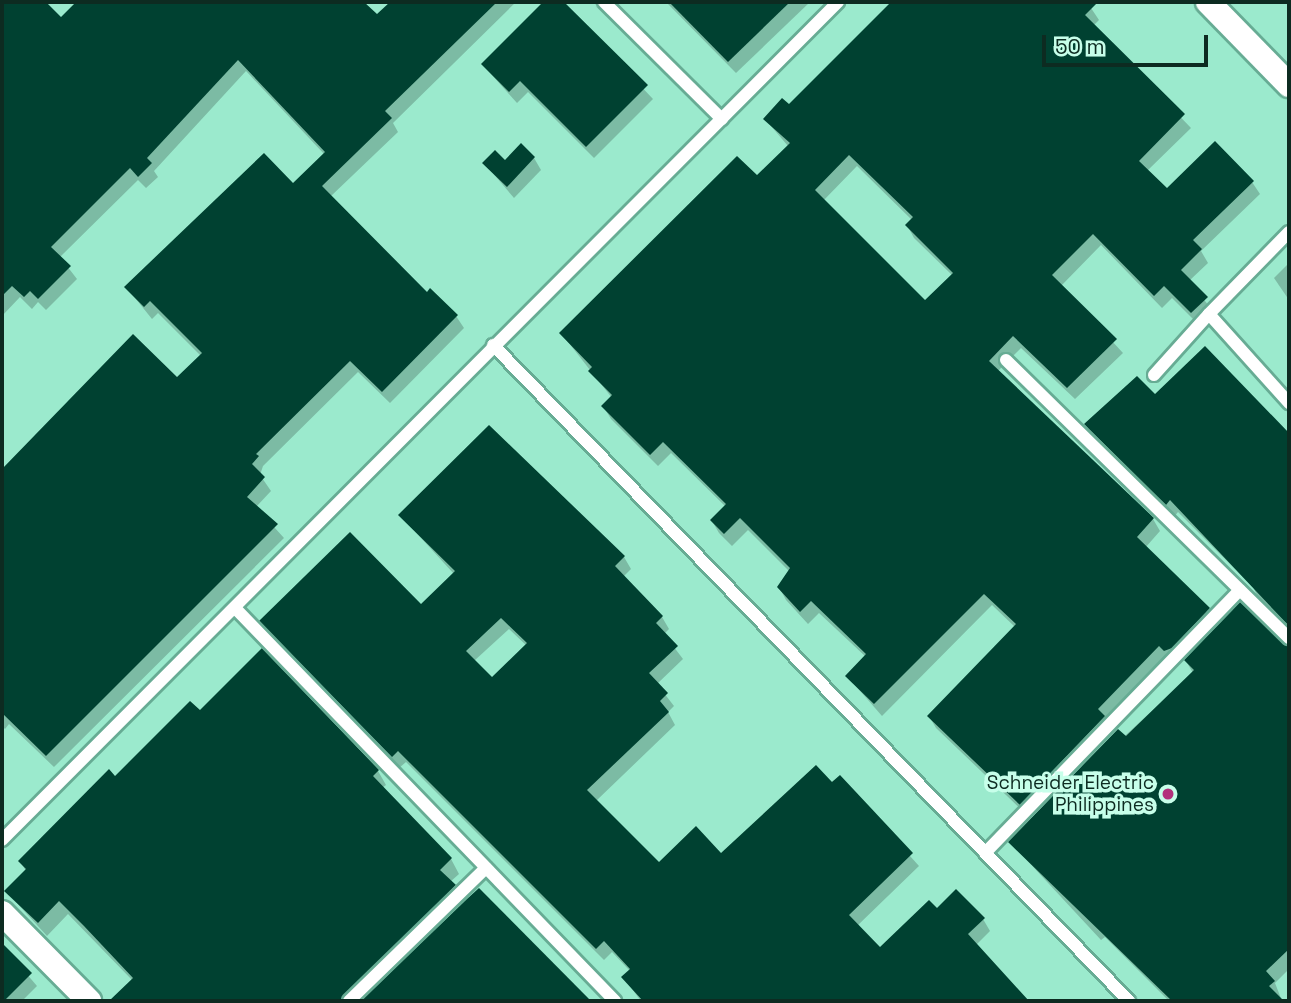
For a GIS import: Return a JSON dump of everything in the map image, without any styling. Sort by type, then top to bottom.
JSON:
[{"type":"street","points":[[1208,2],[1289,85]]},
{"type":"street","points":[[2,913],[89,1001]]},
{"type":"lane","points":[[604,2],[722,119]]},
{"type":"lane","points":[[2,841],[493,345],[838,2]]},
{"type":"lane","points":[[1154,375],[1289,232]]},
{"type":"lane","points":[[1209,314],[1289,402]]},
{"type":"lane","points":[[493,345],[1129,1001]]},
{"type":"lane","points":[[1006,360],[1289,638]]},
{"type":"lane","points":[[985,853],[1240,590]]},
{"type":"lane","points":[[235,608],[615,1001]]},
{"type":"lane","points":[[349,1001],[485,867]]},
{"type":"shaded area","points":[[2,2],[1289,2],[1289,1001],[2,1001]]},
{"type":"building","points":[[2,2],[46,2],[61,17],[76,2],[364,2],[377,14],[390,2],[497,2],[385,111],[392,118],[322,186],[427,292],[430,288],[458,315],[382,392],[350,361],[256,454],[259,456],[252,464],[265,477],[247,497],[278,524],[46,756],[2,713],[2,469],[133,334],[177,377],[202,353],[150,301],[144,307],[124,287],[264,153],[293,183],[325,152],[238,60],[147,158],[152,163],[138,177],[130,168],[51,247],[71,266],[38,299],[30,291],[24,297],[12,286],[2,296]]},
{"type":"building","points":[[543,2],[564,2],[648,85],[586,147],[520,81],[509,92],[481,64]]},
{"type":"building","points":[[669,2],[790,2],[728,62]]},
{"type":"building","points":[[891,2],[1098,2],[1085,15],[1185,114],[1139,161],[1167,188],[1215,141],[1254,181],[1193,240],[1202,249],[1181,270],[1208,297],[1191,313],[1164,286],[1154,296],[1093,234],[1052,275],[1117,339],[1067,388],[1013,336],[989,361],[1154,518],[1137,537],[1210,608],[1172,648],[1164,651],[1159,646],[1098,709],[1105,716],[1020,805],[927,716],[1016,624],[984,594],[874,704],[845,676],[866,654],[811,601],[800,612],[777,587],[790,568],[740,518],[724,534],[710,520],[726,504],[663,442],[650,455],[601,406],[612,395],[588,371],[592,367],[559,333],[737,156],[757,175],[790,143],[763,119],[782,98],[789,104]],"holes":[[[849,155],[913,217],[905,225],[953,273],[925,300],[815,190]]]},
{"type":"building","points":[[521,143],[535,157],[507,187],[482,163],[495,150],[505,160]]},
{"type":"building","points":[[1205,346],[1289,433],[1289,626],[1170,500],[1166,505],[1084,424],[1137,376],[1155,394]]},
{"type":"building","points":[[489,425],[625,556],[615,566],[663,616],[656,623],[678,646],[649,673],[668,693],[660,701],[669,712],[587,790],[659,862],[696,826],[721,853],[816,765],[832,782],[840,775],[913,853],[849,915],[880,947],[929,900],[937,908],[956,889],[985,918],[968,934],[1029,1001],[643,1001],[621,977],[630,969],[604,941],[596,949],[398,751],[392,757],[259,621],[350,532],[421,604],[455,571],[398,515]],"holes":[[[501,618],[527,643],[492,677],[466,651]]]},
{"type":"building","name":"Schneider Electric Philippines","points":[[1240,602],[1289,647],[1289,949],[1266,971],[1275,981],[1269,986],[1284,1001],[1172,1001],[1008,842],[1118,729],[1126,736],[1194,670],[1184,660]]},
{"type":"building","points":[[262,648],[379,770],[373,776],[452,858],[440,870],[456,885],[340,1001],[109,1001],[133,978],[84,926],[59,901],[38,923],[4,891],[26,869],[18,861],[109,769],[115,776],[190,701],[200,710]]},
{"type":"building","points":[[479,888],[591,1001],[361,1001],[468,898]]},
{"type":"building","points":[[2,943],[32,973],[4,1001],[2,1001]]},
{"type":"place","name":"Schneider Electric Philippines","points":[[1168,794]]}]
